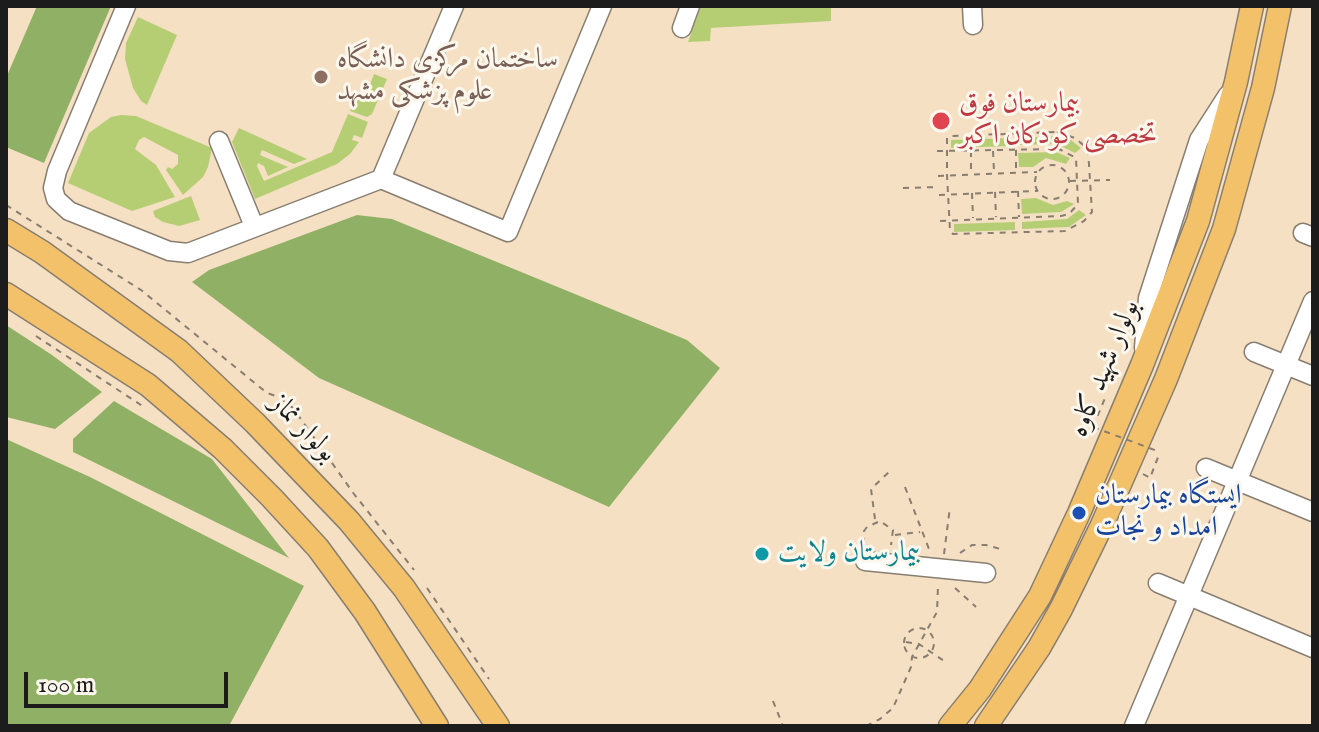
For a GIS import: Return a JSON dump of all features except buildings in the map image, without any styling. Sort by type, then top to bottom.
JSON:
[{"type":"main road","name":"بولوار شهید کاوه","points":[[950,726],[980,689],[1040,596],[1142,365],[1198,221],[1236,82],[1252,6]]},
{"type":"main road","name":"بولوار شهید کاوه","points":[[986,726],[1039,648],[1061,609],[1102,525],[1166,379],[1224,229],[1263,88],[1280,6]]},
{"type":"main road","name":"بولوار نماز","points":[[6,230],[179,351],[255,423],[349,521],[404,588],[498,726]]},
{"type":"main road","points":[[6,294],[148,385],[223,449],[272,498],[318,548],[365,612],[437,726]]},
{"type":"street","points":[[126,6],[53,188],[56,199],[69,211],[169,251],[188,253],[381,179],[508,232],[602,6]]},
{"type":"street","points":[[381,179],[454,6]]},
{"type":"street","points":[[682,28],[690,6]]},
{"type":"street","points":[[972,6],[973,25]]},
{"type":"street","points":[[219,141],[254,226]]},
{"type":"street","points":[[1134,726],[1313,301]]},
{"type":"street","points":[[1254,352],[1313,376]]},
{"type":"street","points":[[1206,468],[1313,512]]},
{"type":"street","points":[[872,562],[986,573]]},
{"type":"street","points":[[1158,583],[1313,648]]},
{"type":"path","points":[[1057,132],[1075,138],[1088,149],[1092,212],[1084,221],[1065,231],[958,235],[950,231],[946,151],[946,141],[951,136],[1057,132]]},
{"type":"path","points":[[937,151],[1052,148],[1068,152],[1076,158],[1078,204],[1069,214],[1061,216],[940,221]]},
{"type":"path","points":[[1016,149],[1016,173]]},
{"type":"path","points":[[971,150],[971,174]]},
{"type":"path","points":[[993,150],[994,174]]},
{"type":"path","points":[[938,176],[1038,172],[1047,166],[1058,166],[1068,181],[1067,189],[1059,197],[1049,198],[1038,191],[939,195]]},
{"type":"path","points":[[1038,172],[1035,183],[1038,191]]},
{"type":"path","points":[[1068,181],[1110,180]]},
{"type":"path","points":[[903,188],[938,187]]},
{"type":"path","points":[[1018,191],[1019,218]]},
{"type":"path","points":[[995,192],[996,219]]},
{"type":"path","points":[[972,193],[973,220]]},
{"type":"path","points":[[36,336],[151,412]]},
{"type":"path","points":[[1105,398],[1093,427],[1160,452],[1150,478]]},
{"type":"path","points":[[1099,440],[1105,425]]},
{"type":"path","points":[[875,521],[871,489],[889,472]]},
{"type":"path","points":[[905,487],[938,568]]},
{"type":"path","points":[[866,726],[893,708],[911,667],[912,657],[937,612],[938,568],[950,507]]},
{"type":"path","points":[[875,521],[886,523],[894,535]]},
{"type":"path","points":[[875,521],[864,531],[872,562],[891,545],[894,535]]},
{"type":"path","points":[[894,535],[922,532]]},
{"type":"path","points":[[926,630],[935,643],[931,653],[923,658],[912,657],[905,649],[904,642],[911,631],[926,630]]},
{"type":"path","points":[[904,642],[919,644],[947,663]]},
{"type":"path","points":[[773,701],[783,726]]},
{"type":"green space","points":[[37,6],[111,6],[44,163],[6,147],[6,78]]},
{"type":"green space","points":[[701,6],[831,6],[831,21],[711,28],[710,41],[688,42]]},
{"type":"green space","points":[[138,17],[177,35],[147,105],[133,88],[125,59],[126,43]]},
{"type":"green space","points":[[374,74],[387,79],[372,114],[367,117],[350,111],[355,98],[364,100]]},
{"type":"green space","points":[[348,114],[368,122],[362,138],[354,135],[352,140],[359,142],[350,154],[337,164],[255,199],[232,142],[239,128],[307,159],[294,164],[262,150],[260,155],[288,167],[268,176],[264,166],[258,163],[264,181],[332,152]]},
{"type":"green space","points":[[136,116],[212,148],[203,177],[183,195],[166,170],[178,164],[178,155],[144,137],[135,149],[156,165],[175,197],[132,211],[68,183],[89,133],[111,117]]},
{"type":"green space","points":[[1057,136],[1071,140],[1081,148],[1075,153],[1057,144],[1018,145],[1017,138]]},
{"type":"green space","points":[[1011,138],[1012,146],[951,148],[951,140]]},
{"type":"green space","points":[[1056,152],[1070,158],[1066,164],[1046,158],[1033,167],[1019,167],[1018,153]]},
{"type":"green space","points":[[191,196],[200,220],[179,226],[155,217],[153,211]]},
{"type":"green space","points":[[1036,198],[1053,205],[1067,201],[1074,204],[1061,212],[1022,214],[1021,199]]},
{"type":"green space","points":[[1079,210],[1086,215],[1069,227],[1022,229],[1022,222],[1067,219]]},
{"type":"green space","points":[[357,215],[392,219],[687,340],[720,368],[609,507],[319,378],[192,282],[209,270]]},
{"type":"green space","points":[[1015,222],[1015,230],[954,232],[954,224]]},
{"type":"green space","points":[[6,325],[102,392],[55,429],[6,417]]},
{"type":"green space","points":[[114,401],[212,459],[289,558],[73,452],[73,439]]},
{"type":"green space","points":[[6,439],[90,477],[304,586],[229,726],[6,726]]},
{"type":"place","name":"ساختمان مرکزی دانشگاه علوم پزشکی مشهد","points":[[321,77]]},
{"type":"place","name":"بیمارستان فوق تخصصی کودکان اکبر","points":[[941,121]]},
{"type":"place","name":"ایستگاه بیمارستان امداد و نجات","points":[[1079,513]]},
{"type":"place","name":"بیمارستان ولایت","points":[[762,554]]}]
